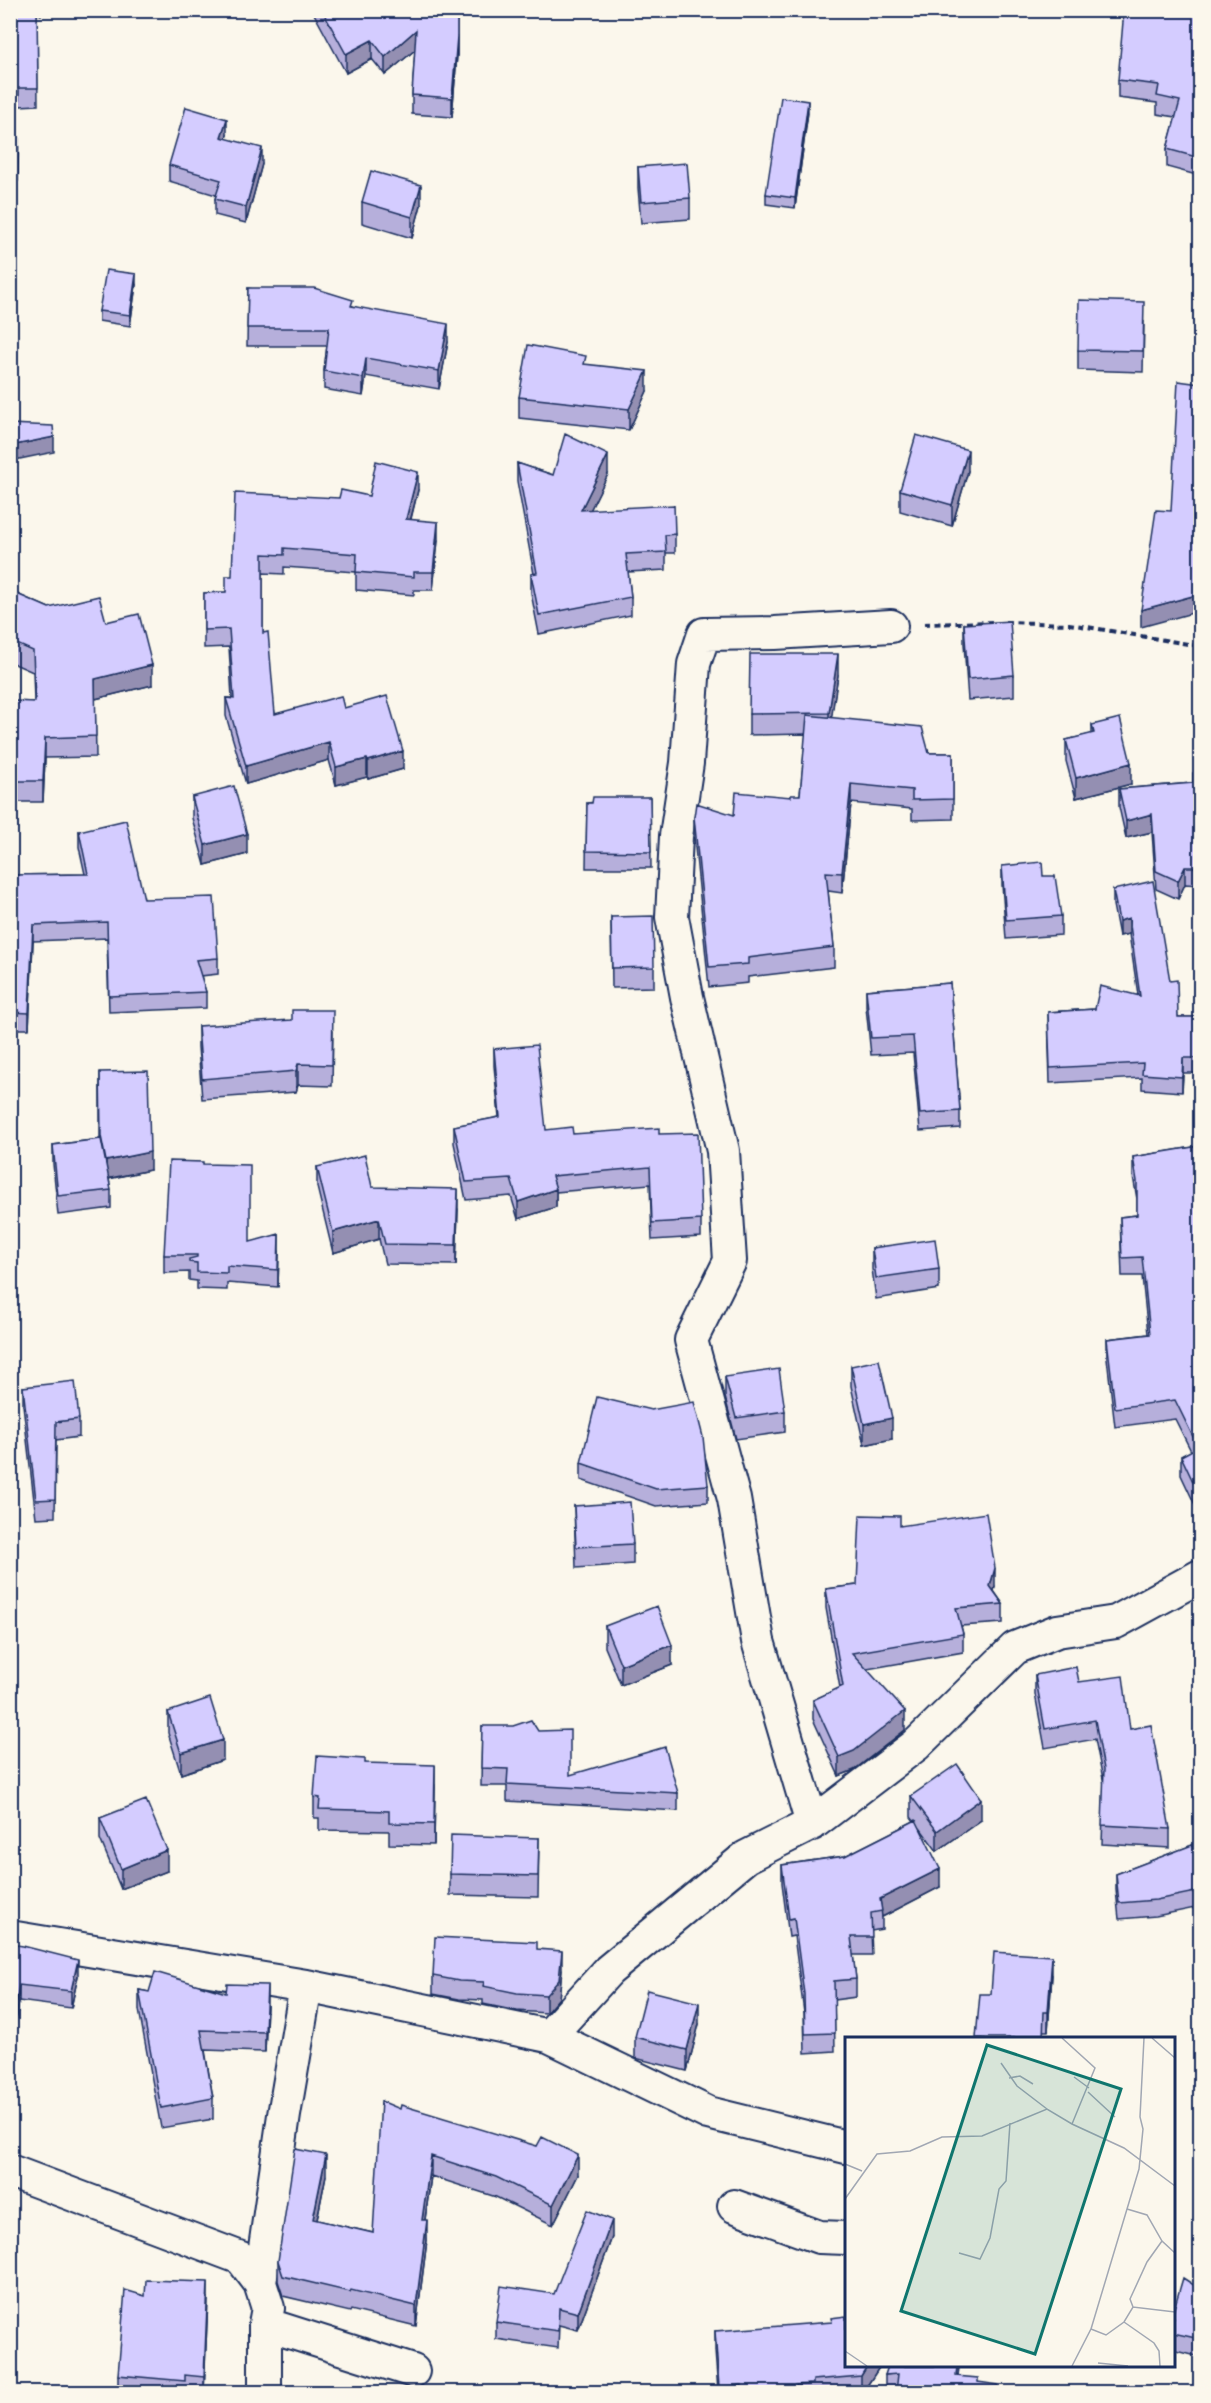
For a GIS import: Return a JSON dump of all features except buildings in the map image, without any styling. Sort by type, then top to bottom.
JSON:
[{"type":"street","points":[[813,1824],[758,1641],[734,1499],[691,1340],[730,1261],[723,1151],[687,996],[672,917],[676,836],[687,763],[694,664],[704,634],[891,627]]},
{"type":"street","points":[[549,2036],[609,1970],[746,1857],[813,1824],[916,1745],[1015,1648],[1057,1631],[1116,1622],[1200,1576]]},
{"type":"street","points":[[10,1937],[306,1986],[549,2036],[708,2113],[845,2147]]},
{"type":"street","points":[[260,2283],[284,2115],[306,1986]]},
{"type":"street","points":[[10,2171],[241,2258],[260,2283],[268,2308],[265,2324],[265,2392]]},
{"type":"street","points":[[734,2206],[819,2237],[845,2238]]},
{"type":"street","points":[[265,2324],[413,2371]]},
{"type":"path","points":[[891,627],[964,622],[1069,624],[1200,646]]}]
